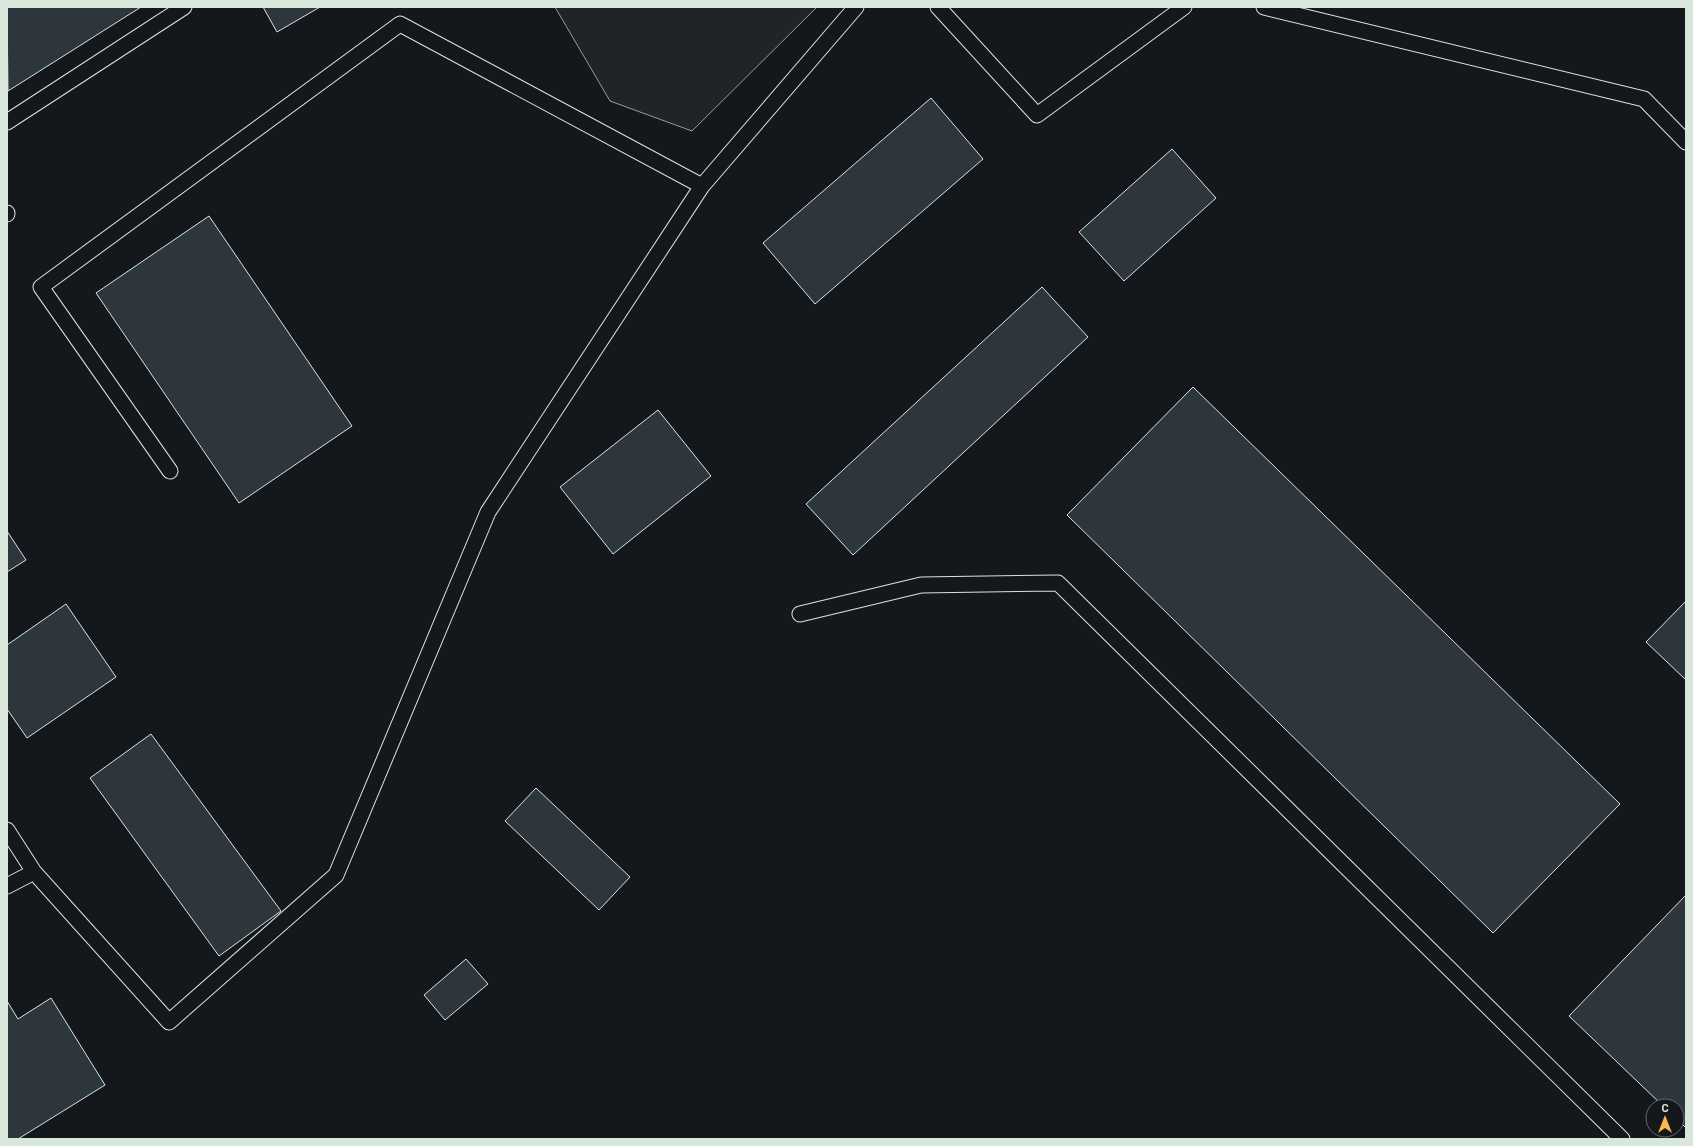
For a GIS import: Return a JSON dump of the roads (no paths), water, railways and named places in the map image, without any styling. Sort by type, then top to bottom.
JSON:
[{"type":"lane","points":[[7,122],[184,7]]},
{"type":"lane","points":[[7,830],[34,872],[169,1022],[336,875],[488,512],[702,186],[856,7]]},
{"type":"lane","points":[[938,7],[1037,115],[1184,7]]},
{"type":"lane","points":[[1264,7],[1644,99],[1686,142]]},
{"type":"lane","points":[[170,471],[41,287],[400,24],[702,186]]},
{"type":"lane","points":[[800,614],[921,585],[1058,583],[1622,1139]]},
{"type":"lane","points":[[7,886],[34,872]]}]
